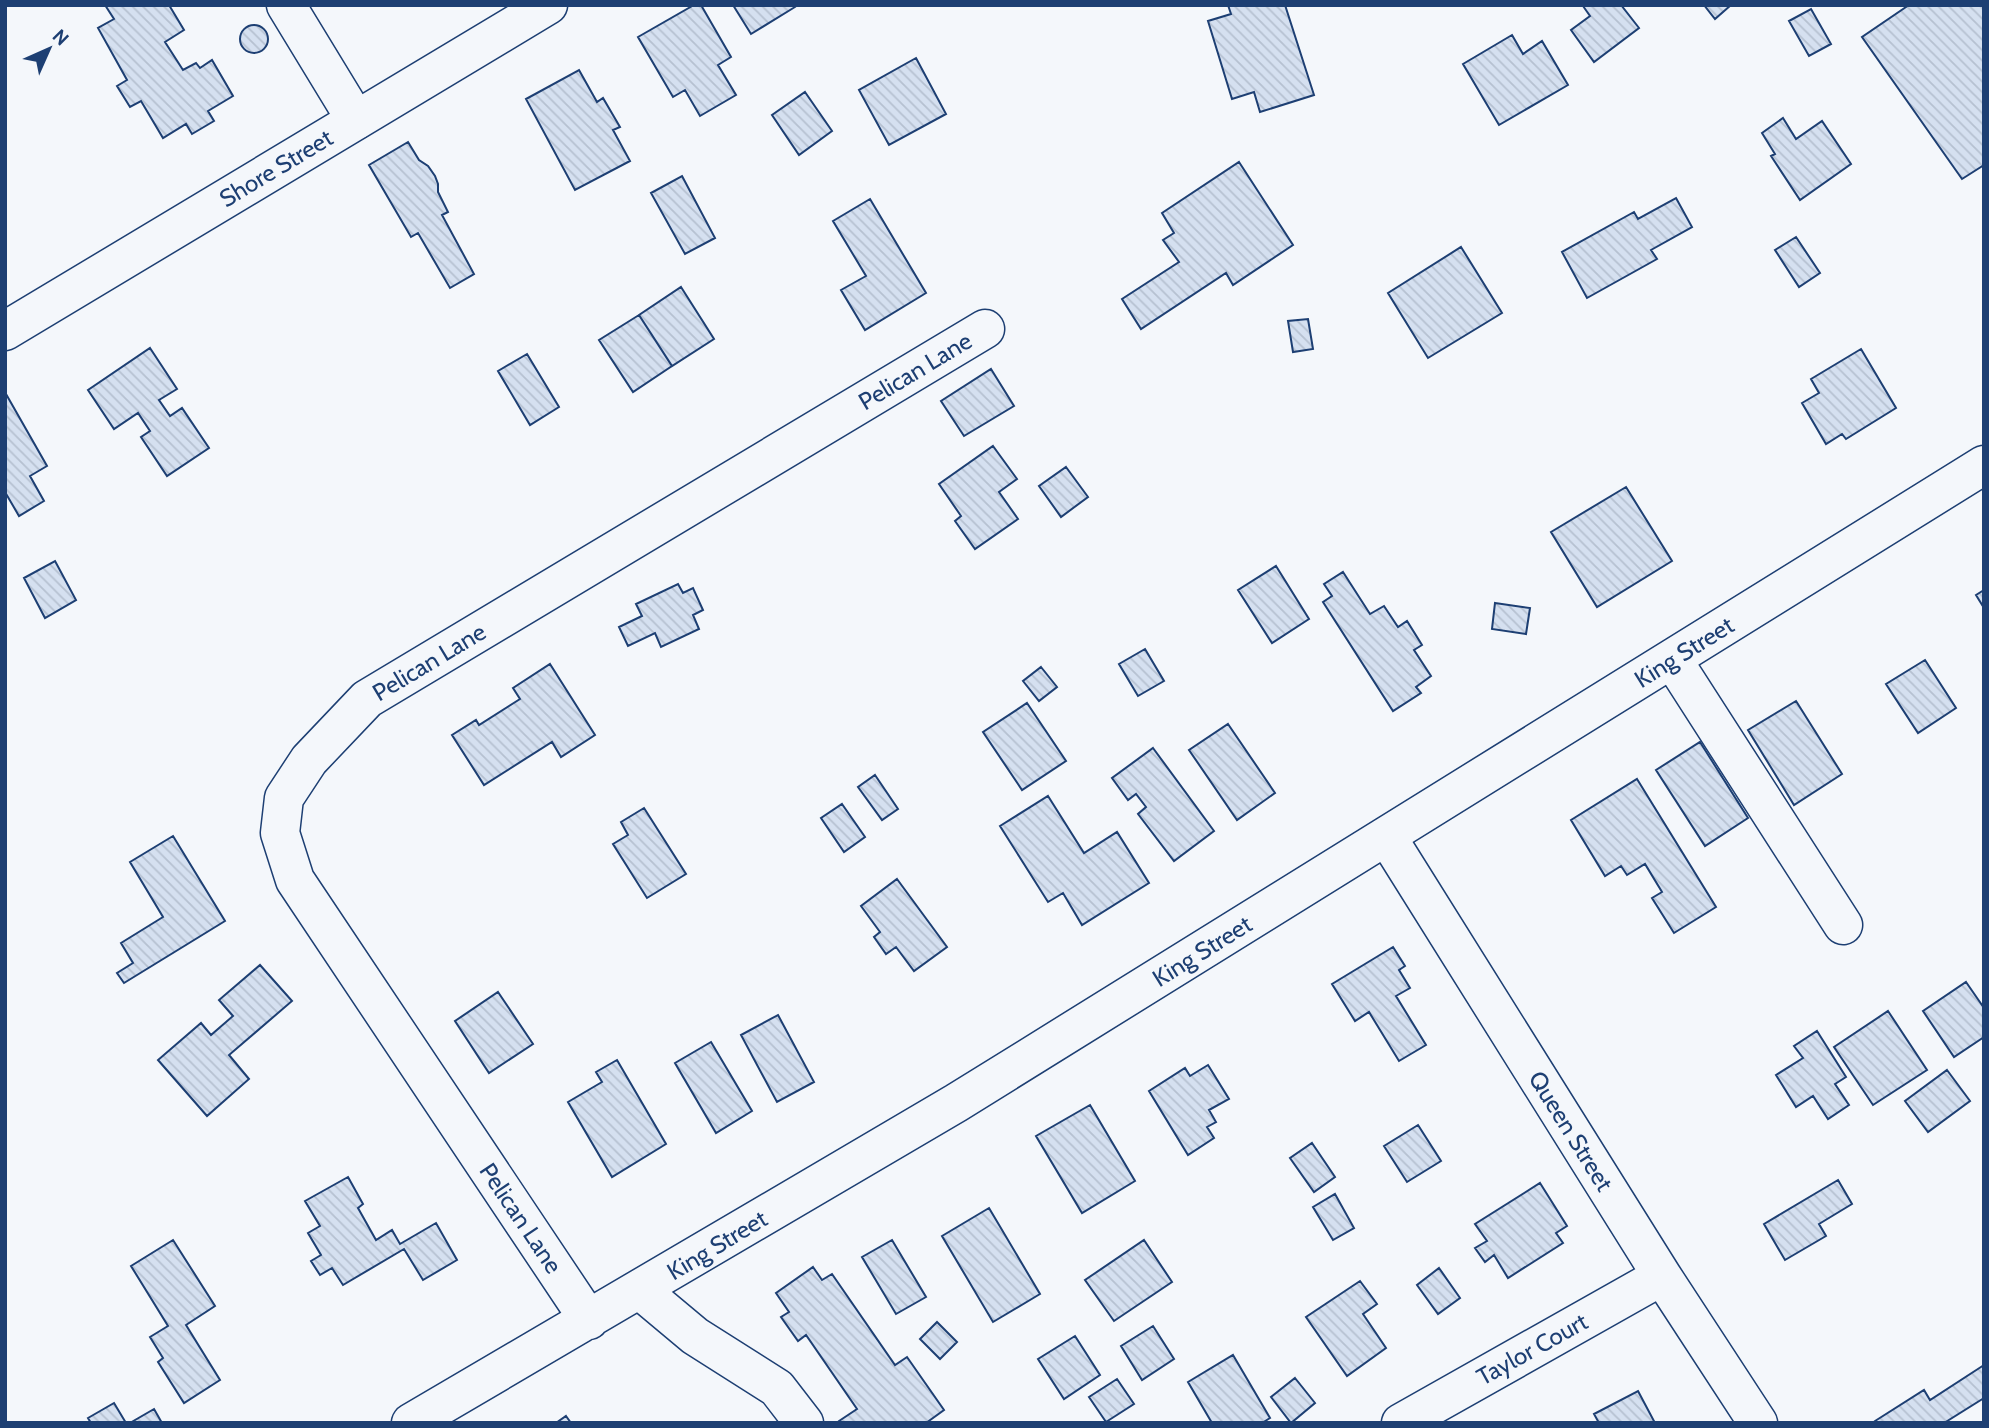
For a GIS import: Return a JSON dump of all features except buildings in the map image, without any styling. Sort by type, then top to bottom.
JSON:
[{"type":"street","points":[[286,5],[356,120]]},
{"type":"street","name":"Shore Street","points":[[5,331],[548,5]]},
{"type":"street","name":"Pelican Lane","points":[[589,1320],[295,880],[280,833],[284,798],[309,760],[367,698],[985,329]]},
{"type":"street","name":"King Street","points":[[411,1423],[956,1104],[1984,465]]},
{"type":"street","points":[[1672,659],[1843,925]]},
{"type":"street","name":"Queen Street","points":[[1387,837],[1662,1276],[1758,1423]]},
{"type":"street","name":"Taylor Court","points":[[1401,1423],[1662,1276]]},
{"type":"street","points":[[640,1290],[695,1336],[777,1388],[803,1423]]}]
